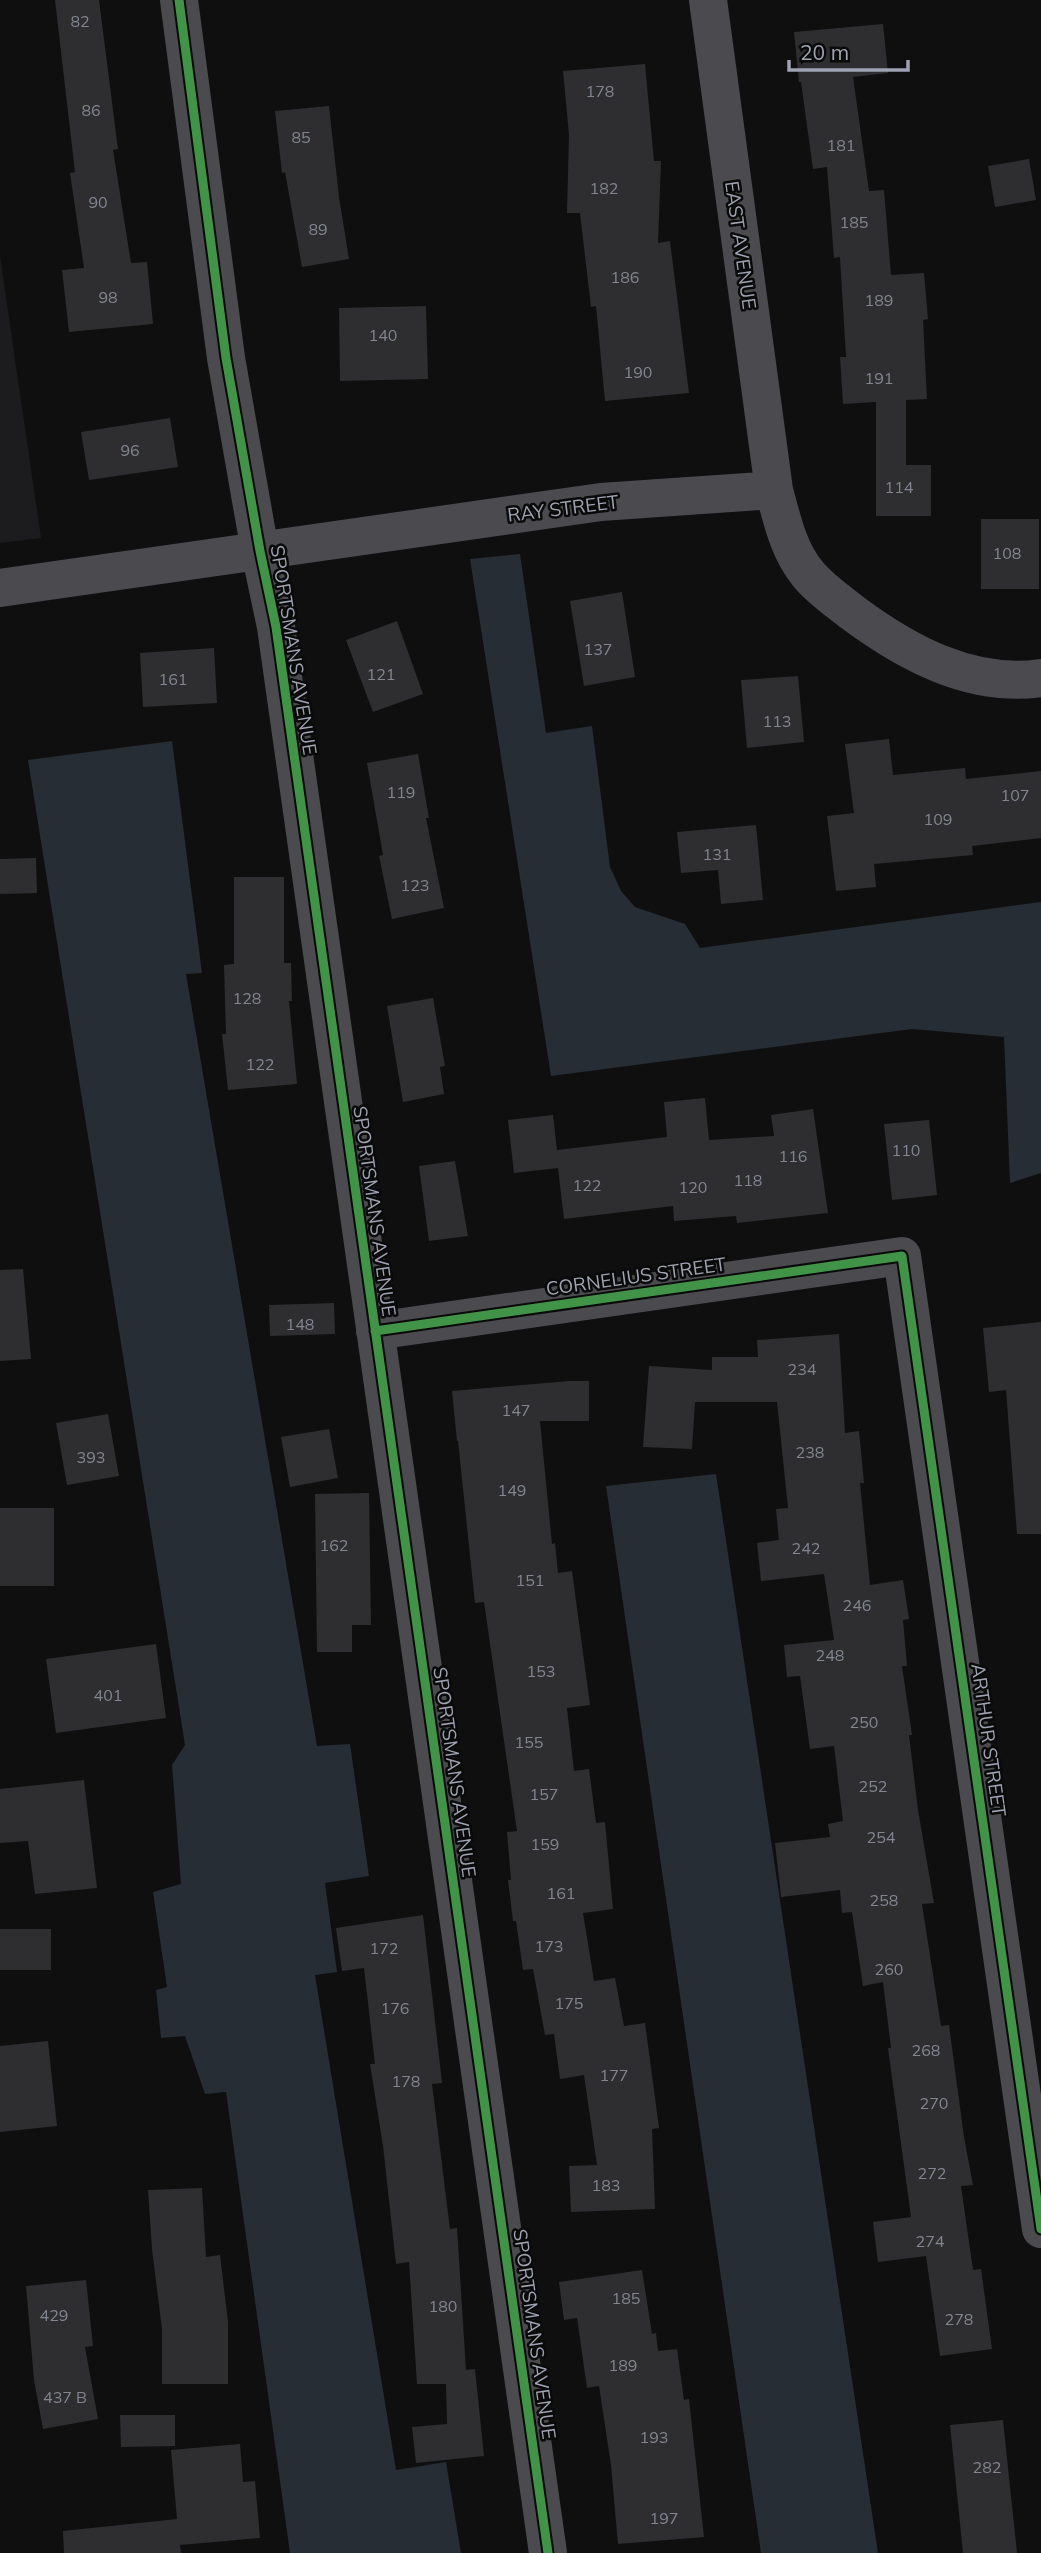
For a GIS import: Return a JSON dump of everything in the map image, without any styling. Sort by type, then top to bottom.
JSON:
[{"type":"street","name":"SPORTSMANS AVENUE","points":[[179,0],[226,358],[276,627],[548,2553]]},
{"type":"street","name":"EAST AVENUE","points":[[708,0],[774,490]]},
{"type":"street","name":"RAY STREET","points":[[0,588],[601,502],[774,490]]},
{"type":"street","points":[[774,490],[792,550],[808,575],[895,643],[949,668],[1000,680],[1041,678]]},
{"type":"street","name":"CORNELIUS STREET","points":[[374,1331],[902,1256]]},
{"type":"street","name":"ARTHUR STREET","points":[[902,1256],[1041,2229]]},
{"type":"shaded area","points":[[0,256],[41,538],[0,543]]},
{"type":"shaded area","points":[[520,554],[546,733],[592,726],[610,867],[621,891],[635,907],[685,924],[700,948],[1041,902],[1041,1173],[1010,1183],[1004,1037],[912,1029],[551,1076],[470,559]]},
{"type":"shaded area","points":[[172,741],[202,973],[186,974],[317,1746],[350,1744],[369,1876],[325,1883],[337,1972],[315,1975],[396,2470],[446,2462],[461,2553],[290,2553],[226,2092],[205,2094],[185,2036],[161,2038],[156,1990],[167,1987],[153,1892],[181,1884],[172,1765],[185,1745],[28,760]]},
{"type":"shaded area","points":[[716,1474],[878,2553],[761,2553],[606,1486]]},
{"type":"building","points":[[55,0],[99,0],[118,149],[113,150],[131,263],[147,262],[153,324],[69,332],[62,270],[84,268],[70,173],[75,172]]},
{"type":"building","points":[[883,24],[888,73],[853,77],[869,191],[884,190],[891,275],[924,273],[928,319],[923,320],[927,399],[906,400],[906,465],[931,465],[931,516],[876,516],[876,402],[843,404],[840,357],[846,357],[840,257],[834,258],[827,167],[813,169],[794,32]]},
{"type":"building","points":[[645,64],[654,161],[661,161],[658,243],[670,241],[689,393],[605,401],[596,306],[591,307],[580,213],[567,213],[569,135],[563,71]]},
{"type":"building","points":[[329,106],[349,259],[302,267],[285,172],[282,173],[275,111]]},
{"type":"building","points":[[1029,159],[1036,200],[995,207],[988,166]]},
{"type":"building","points":[[426,306],[428,379],[340,381],[339,308]]},
{"type":"building","points":[[170,418],[178,467],[89,480],[81,432]]},
{"type":"building","points":[[981,519],[1039,519],[1039,589],[981,589]]},
{"type":"building","points":[[622,592],[635,677],[584,686],[570,601]]},
{"type":"building","points":[[397,621],[423,694],[373,712],[346,640]]},
{"type":"building","points":[[214,648],[217,703],[143,707],[140,653]]},
{"type":"building","points":[[798,676],[804,742],[747,748],[741,680]]},
{"type":"building","points":[[889,739],[893,775],[965,768],[966,779],[1041,771],[1041,838],[972,846],[973,855],[874,864],[876,887],[836,891],[827,816],[854,813],[845,744]]},
{"type":"building","points":[[418,754],[429,818],[426,818],[444,908],[392,919],[379,856],[383,855],[367,763]]},
{"type":"building","points":[[756,825],[763,900],[721,904],[718,870],[681,873],[677,832]]},
{"type":"building","points":[[36,858],[37,893],[0,894],[0,859]]},
{"type":"building","points":[[234,877],[284,877],[284,963],[291,963],[292,1001],[289,1001],[297,1084],[228,1090],[222,1034],[226,1034],[224,965],[234,964]]},
{"type":"building","points":[[433,998],[445,1066],[440,1067],[444,1094],[403,1102],[387,1006]]},
{"type":"building","points":[[705,1098],[709,1140],[774,1136],[771,1115],[813,1109],[828,1213],[737,1223],[736,1216],[674,1221],[673,1206],[564,1219],[558,1168],[514,1173],[508,1120],[553,1115],[557,1150],[667,1137],[664,1102]]},
{"type":"building","points":[[929,1120],[937,1195],[892,1200],[884,1124]]},
{"type":"building","points":[[455,1161],[468,1236],[429,1241],[419,1166]]},
{"type":"building","points":[[23,1269],[31,1359],[0,1361],[0,1270]]},
{"type":"building","points":[[334,1303],[335,1334],[270,1336],[269,1305]]},
{"type":"building","points":[[1041,1322],[1041,1534],[1017,1534],[1006,1390],[989,1392],[983,1328]]},
{"type":"building","points":[[839,1334],[845,1433],[859,1431],[864,1483],[860,1483],[870,1585],[903,1580],[909,1619],[903,1620],[907,1666],[902,1666],[912,1735],[909,1735],[918,1810],[934,1903],[922,1904],[941,2026],[949,2025],[973,2185],[961,2186],[973,2270],[981,2269],[992,2349],[940,2356],[926,2256],[878,2262],[873,2222],[911,2217],[888,2048],[891,2048],[883,1982],[863,1986],[852,1912],[842,1913],[840,1890],[781,1897],[775,1843],[830,1837],[828,1824],[843,1821],[834,1746],[810,1749],[800,1676],[787,1677],[784,1645],[834,1640],[824,1574],[761,1581],[757,1543],[779,1540],[776,1509],[788,1508],[777,1402],[695,1402],[692,1449],[643,1447],[649,1366],[712,1370],[712,1357],[758,1357],[757,1340]]},
{"type":"building","points":[[589,1381],[589,1421],[540,1421],[552,1544],[555,1543],[558,1573],[572,1571],[590,1705],[567,1708],[574,1771],[589,1769],[596,1823],[605,1822],[613,1909],[583,1913],[594,1981],[615,1978],[624,2026],[645,2023],[659,2128],[652,2129],[655,2209],[571,2212],[569,2166],[597,2165],[584,2075],[560,2079],[554,2034],[545,2035],[533,1969],[523,1970],[516,1921],[513,1921],[508,1880],[511,1880],[507,1832],[517,1831],[484,1602],[475,1603],[457,1441],[452,1391]]},
{"type":"building","points":[[108,1414],[119,1476],[67,1485],[56,1423]]},
{"type":"building","points":[[329,1429],[338,1478],[290,1487],[281,1437]]},
{"type":"building","points":[[369,1493],[371,1625],[352,1625],[352,1652],[317,1652],[315,1494]]},
{"type":"building","points":[[0,1508],[54,1508],[54,1586],[0,1586]]},
{"type":"building","points":[[156,1644],[166,1718],[56,1733],[46,1659]]},
{"type":"building","points":[[84,1780],[97,1888],[35,1894],[28,1841],[0,1843],[0,1789]]},
{"type":"building","points":[[423,1915],[442,2083],[432,2084],[450,2229],[457,2228],[466,2370],[475,2369],[484,2456],[416,2463],[412,2427],[447,2424],[446,2384],[417,2384],[409,2262],[396,2264],[383,2146],[370,2064],[375,2064],[364,1968],[342,1971],[336,1928]]},
{"type":"building","points":[[0,1929],[51,1929],[51,1970],[0,1970]]},
{"type":"building","points":[[48,2041],[57,2126],[0,2132],[0,2046]]},
{"type":"building","points":[[202,2188],[206,2257],[220,2255],[228,2322],[228,2384],[162,2384],[162,2329],[148,2190]]},
{"type":"building","points":[[642,2270],[652,2334],[656,2333],[658,2351],[677,2349],[684,2400],[689,2399],[704,2537],[618,2544],[611,2465],[599,2386],[587,2388],[577,2318],[564,2320],[559,2282]]},
{"type":"building","points":[[86,2280],[93,2346],[85,2347],[98,2419],[43,2429],[34,2380],[26,2286]]},
{"type":"building","points":[[120,2415],[175,2415],[175,2446],[121,2447]]},
{"type":"building","points":[[1003,2420],[1017,2553],[963,2553],[950,2425]]},
{"type":"building","points":[[240,2444],[243,2482],[255,2481],[260,2538],[180,2545],[181,2553],[64,2553],[63,2531],[177,2519],[171,2450]]},
{"type":"cycle path","points":[[179,0],[226,358],[276,627],[548,2553]]},
{"type":"cycle path","points":[[375,1331],[902,1256],[1041,2229]]}]
